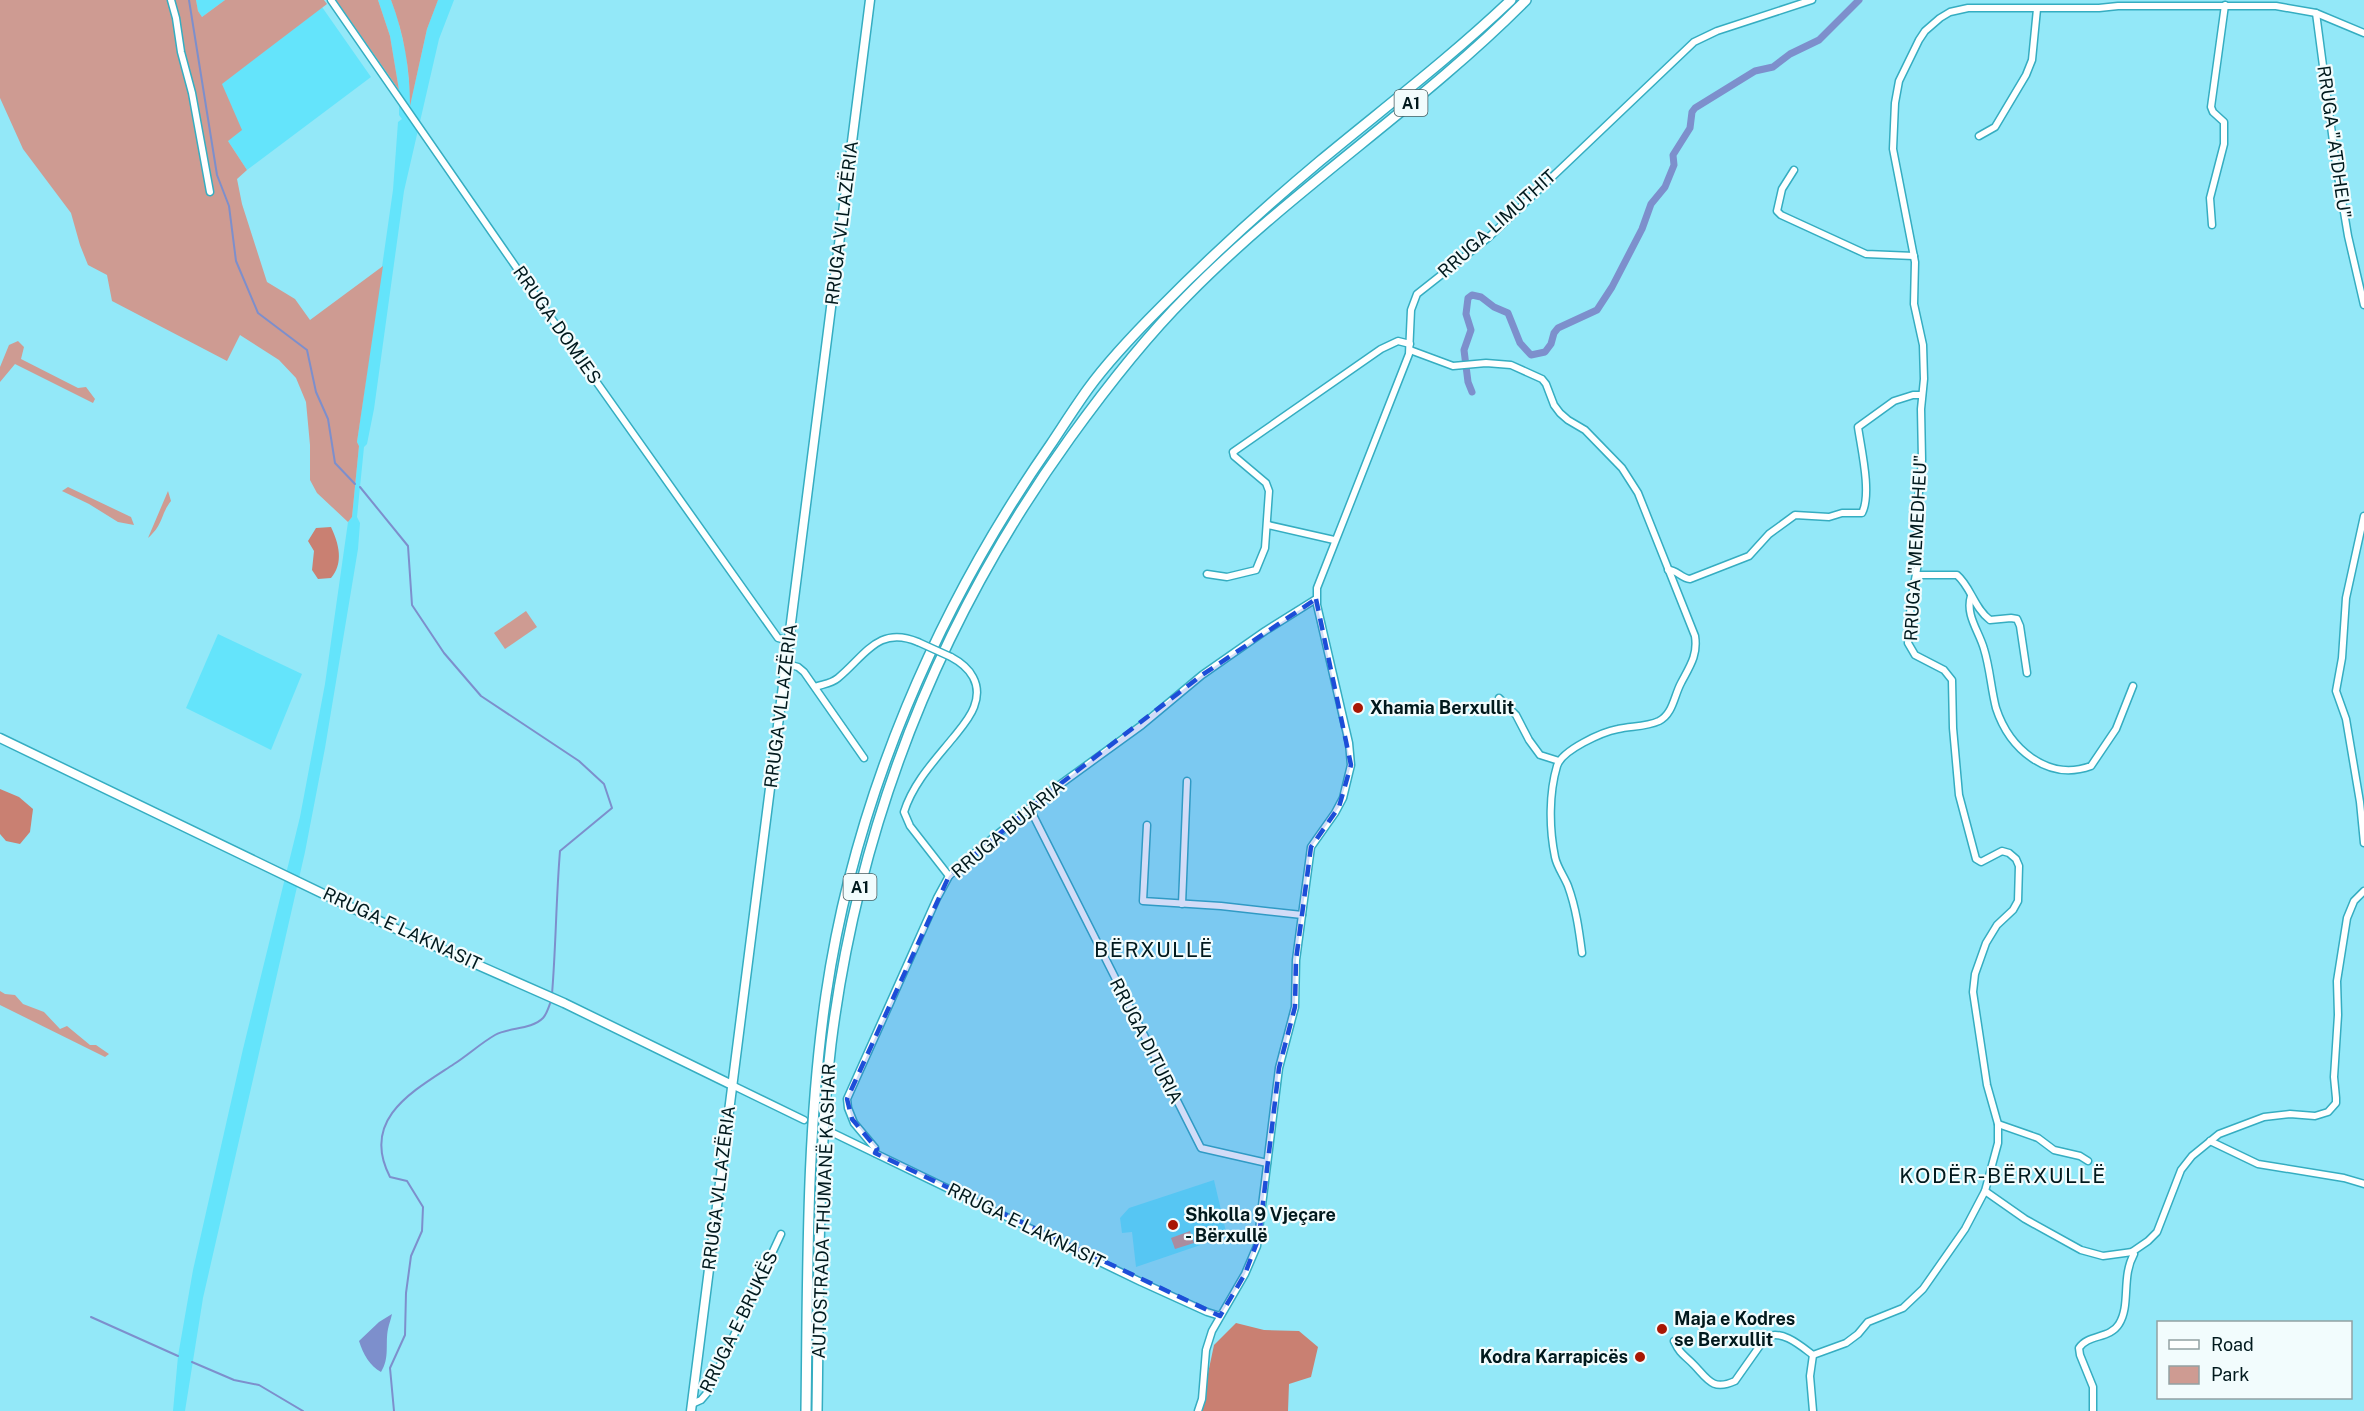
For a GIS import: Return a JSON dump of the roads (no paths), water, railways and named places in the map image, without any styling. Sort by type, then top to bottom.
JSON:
[{"type":"highway","points":[[1332,151],[1503,0]]},
{"type":"highway","name":"AUTOSTRADA THUMANË KASHAR","points":[[806,1411],[812,1126],[827,990],[843,910],[888,754],[916,684],[961,588],[1029,475],[1090,386],[1136,333],[1205,262],[1271,202],[1408,91],[1511,0]]},
{"type":"highway","name":"AUTOSTRADA THUMANË KASHAR","points":[[817,1411],[824,1131],[831,1045],[843,966],[863,874],[894,774],[940,657],[971,594],[1042,477],[1099,398],[1168,316],[1285,205],[1435,83],[1528,0]]},
{"type":"main road","name":"RRUGA VLLAZËRIA","points":[[692,1407],[870,0]]},
{"type":"main road","name":"RRUGA E LAKNASIT","points":[[0,738],[394,928],[564,1003],[732,1085]]},
{"type":"street","points":[[171,0],[192,93],[210,192]]},
{"type":"street","name":"RRUGA DOMJES","points":[[331,0],[567,340],[778,638],[790,641]]},
{"type":"street","name":"RRUGA LIMUTHIT","points":[[1316,599],[1319,578],[1410,347],[1411,310],[1417,294],[1488,238],[1688,47],[1717,31],[1812,0]]},
{"type":"street","name":"RRUGA \"MEMEDHEU\"","points":[[1813,1355],[1845,1343],[1858,1334],[1868,1322],[1903,1308],[1923,1290],[1965,1229],[1985,1191],[1998,1143],[1998,1124],[1987,1085],[1973,992],[1975,974],[1986,943],[1997,925],[2013,910],[2018,901],[2019,866],[2016,859],[2002,851],[1984,862],[1976,859],[1959,795],[1952,680],[1944,670],[1915,655],[1908,643],[1911,600],[1917,575],[1917,513],[1922,460],[1923,345],[1914,304],[1914,256],[1893,149],[1895,103],[1903,70],[1932,23],[1950,12],[1968,8],[2099,8],[2118,3],[2276,6],[2316,13],[2364,33]]},
{"type":"street","points":[[2212,225],[2210,198],[2226,134],[2224,122],[2211,107],[2224,5]]},
{"type":"street","points":[[1979,136],[1995,127],[2026,75],[2032,60],[2037,9]]},
{"type":"street","name":"RRUGA \"ATDHEU\"","points":[[2316,13],[2336,164],[2348,236],[2364,305]]},
{"type":"street","points":[[1794,170],[1779,199],[1777,211],[1781,215],[1866,254],[1914,256]]},
{"type":"street","points":[[1207,574],[1227,577],[1256,570],[1265,548],[1269,491],[1266,483],[1234,456],[1233,452],[1381,350],[1398,341],[1453,366],[1511,365],[1546,384],[1554,405],[1560,413],[1585,430],[1622,468],[1638,493],[1695,636],[1696,645],[1695,657],[1677,691],[1672,708],[1661,721],[1601,734],[1560,758],[1552,786],[1551,813],[1555,856],[1576,911],[1582,953]]},
{"type":"street","points":[[1668,570],[1690,579],[1743,560],[1756,551],[1769,534],[1795,515],[1829,517],[1842,513],[1862,513],[1864,511],[1865,468],[1857,427],[1894,401],[1913,395],[1922,395]]},
{"type":"street","points":[[2364,516],[2346,598],[2342,658],[2336,691],[2346,719],[2360,802],[2364,843]]},
{"type":"street","points":[[1268,525],[1334,540]]},
{"type":"street","points":[[1917,575],[1957,575],[1962,579],[1984,616],[1990,620],[2017,619],[2027,673]]},
{"type":"street","points":[[1971,596],[1971,617],[1985,650],[1997,708],[2021,751],[2041,765],[2064,771],[2091,766],[2116,729],[2133,686]]},
{"type":"street","points":[[1198,1411],[1202,1399],[1206,1350],[1212,1331],[1245,1274],[1257,1246],[1279,1068],[1295,1007],[1296,960],[1311,847],[1339,807],[1351,765],[1348,736],[1316,599]]},
{"type":"street","name":"RRUGA BUJARIA","points":[[875,1153],[873,1144],[852,1119],[847,1099],[937,898],[950,876],[978,850],[1069,777],[1142,725],[1202,675],[1316,599]]},
{"type":"street","points":[[816,687],[836,680],[881,639],[899,635],[951,657],[963,664],[972,674],[977,686],[974,708],[924,775],[904,812],[910,826],[950,876]]},
{"type":"street","points":[[787,664],[798,667],[816,687],[864,758]]},
{"type":"street","points":[[1499,698],[1516,715],[1540,755],[1559,761]]},
{"type":"street","points":[[1182,904],[1187,781]]},
{"type":"street","name":"RRUGA DITURIA","points":[[1030,809],[1201,1148],[1267,1162]]},
{"type":"street","points":[[1147,825],[1143,901],[1302,915]]},
{"type":"street","points":[[1985,1191],[2025,1219],[2081,1250],[2103,1256],[2132,1252],[2157,1232],[2181,1170],[2192,1156],[2219,1134],[2264,1117],[2290,1114],[2322,1115],[2336,1103],[2337,981],[2347,918],[2354,901],[2364,891]]},
{"type":"street","name":"RRUGA E LAKNASIT","points":[[732,1085],[804,1120]]},
{"type":"street","points":[[1998,1124],[2038,1137],[2054,1150],[2080,1156],[2088,1161]]},
{"type":"street","name":"RRUGA E LAKNASIT","points":[[833,1133],[1141,1282],[1220,1316]]},
{"type":"street","points":[[2210,1141],[2258,1164],[2344,1178],[2364,1184]]},
{"type":"street","name":"RRUGA E BRUKËS","points":[[692,1407],[707,1394],[781,1234]]},
{"type":"street","points":[[2093,1411],[2093,1387],[2079,1348],[2087,1341],[2113,1331],[2123,1316],[2126,1273],[2134,1254],[2132,1252]]},
{"type":"street","points":[[1674,1341],[1681,1355],[1694,1365],[1705,1380],[1713,1384],[1735,1381],[1766,1337],[1772,1334],[1780,1335],[1796,1343],[1813,1355],[1810,1376],[1813,1411]]},
{"type":"waterway","points":[[189,0],[217,175],[229,206],[236,261],[258,313],[307,350],[316,392],[328,419],[335,463],[355,484]]},
{"type":"waterway","points":[[1472,392],[1468,382],[1464,350],[1471,330],[1466,314],[1468,298],[1472,295],[1481,297],[1494,307],[1508,313],[1520,343],[1531,355],[1545,352],[1558,328],[1597,310],[1612,287],[1642,229],[1651,204],[1665,187],[1674,165],[1673,155],[1690,128],[1692,112],[1695,108],[1755,71],[1773,67],[1790,54],[1819,40],[1859,0]]},
{"type":"waterway","points":[[360,487],[408,546],[412,605],[444,653],[481,696],[579,761],[604,784],[612,808],[560,851],[552,994]]},
{"type":"waterway","points":[[394,1411],[390,1368],[405,1335],[406,1293],[411,1256],[422,1231],[423,1207],[407,1181],[390,1177],[382,1157],[382,1139],[386,1123],[395,1109],[408,1096],[490,1038],[501,1032],[538,1022],[546,1014],[551,1001]]},
{"type":"waterway","points":[[91,1317],[178,1356]]},
{"type":"waterway","points":[[192,1362],[234,1380],[259,1385],[303,1411]]},
{"type":"place","name":"Xhamia Berxullit","points":[[1358,708]]},
{"type":"place","name":"Shkolla 9 Vjeçare - Bërxullë","points":[[1173,1225]]},
{"type":"place","name":"Maja e Kodres se Berxullit","points":[[1662,1329]]},
{"type":"place","name":"Kodra Karrapicës","points":[[1640,1357]]},
{"type":"district","name":"BËRXULLË","points":[[1154,950]]},
{"type":"district","name":"KODËR-BËRXULLË","points":[[2003,1176]]}]
